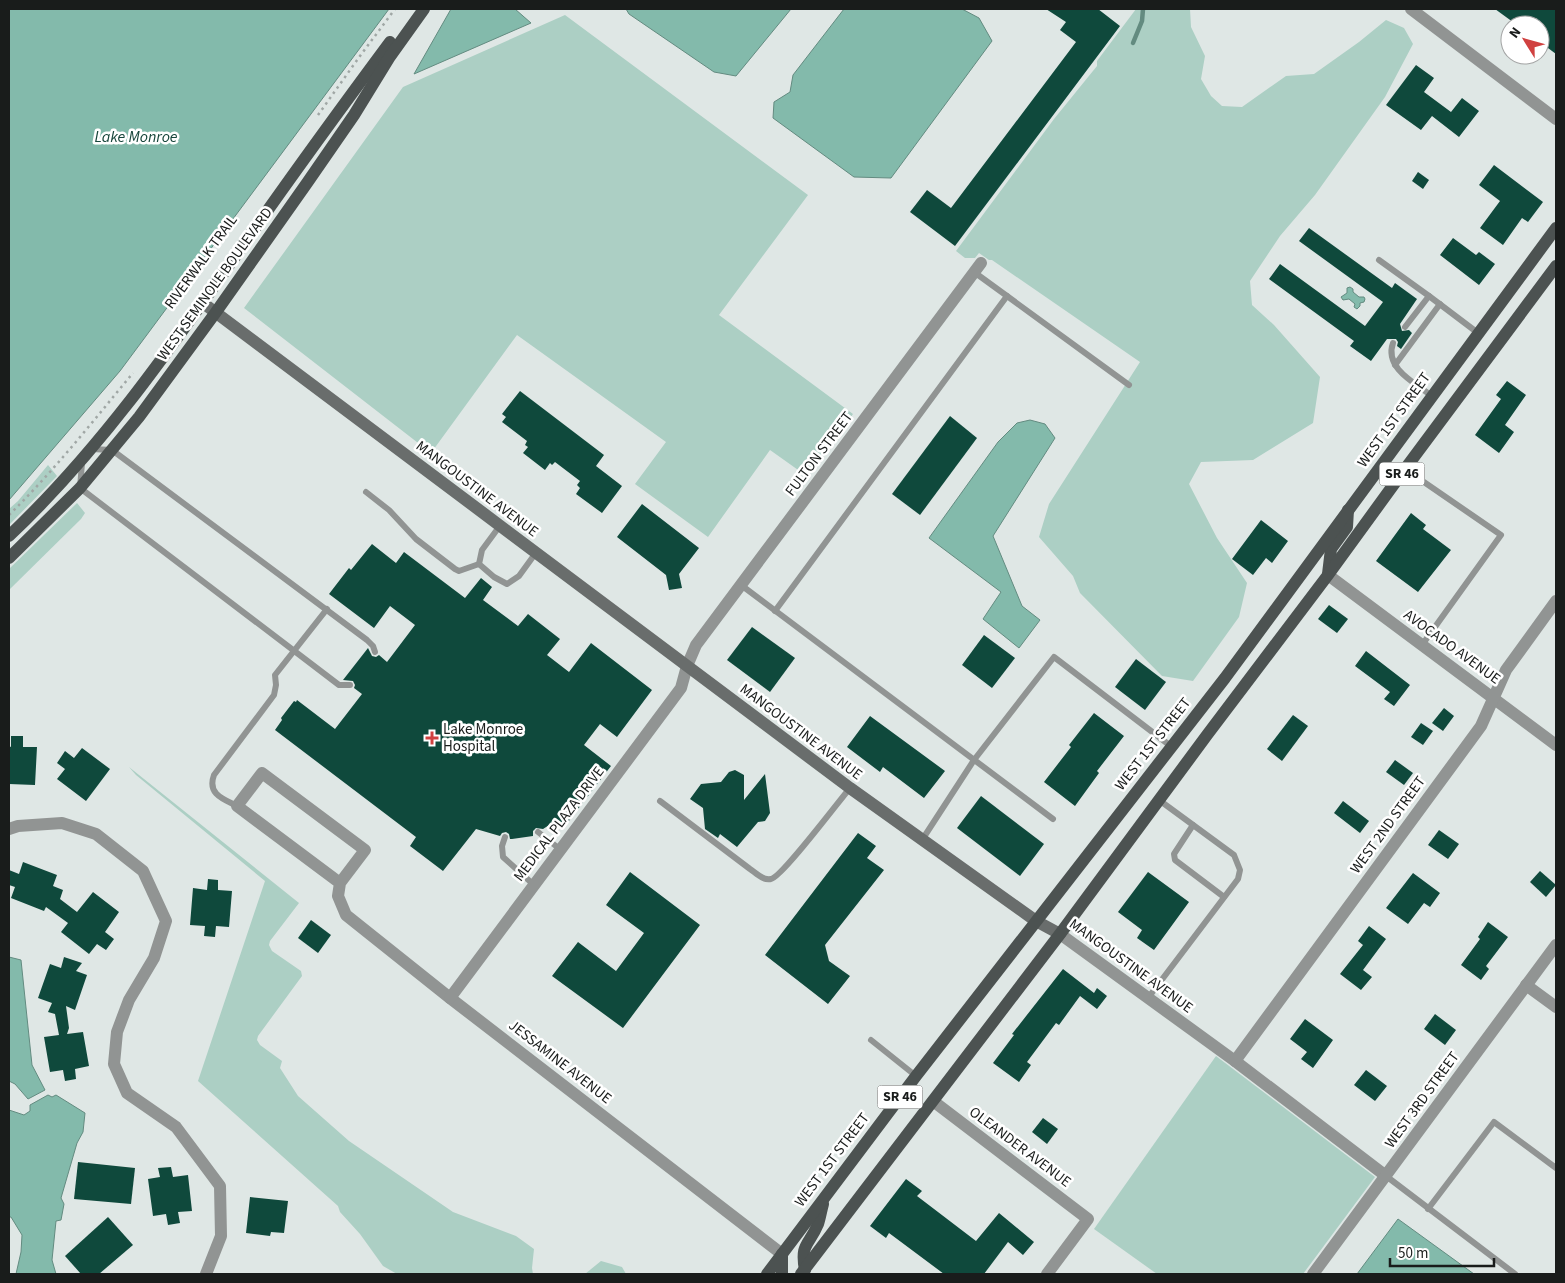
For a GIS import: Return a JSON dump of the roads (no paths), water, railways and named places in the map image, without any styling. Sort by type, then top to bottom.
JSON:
[{"type":"main road","name":"WEST SEMINOLE BOULEVARD","points":[[9,536],[82,460],[154,370],[327,127],[416,9]]},
{"type":"main road","name":"WEST SEMINOLE BOULEVARD","points":[[9,558],[80,488],[112,450],[216,312],[354,115],[389,58],[424,9]]},
{"type":"main road","name":"WEST 1ST STREET","points":[[766,1274],[916,1076],[1225,678],[1556,228]]},
{"type":"main road","name":"SR 46","points":[[806,1273],[1328,575],[1405,468],[1556,266]]},
{"type":"main road","points":[[1328,575],[1331,549],[1347,527],[1348,510]]},
{"type":"main road","points":[[806,1273],[802,1256],[804,1247],[818,1225],[825,1197]]},
{"type":"main road","points":[[782,1254],[782,1274]]},
{"type":"street","points":[[1411,9],[1556,119]]},
{"type":"street","name":"FULTON STREET","points":[[687,666],[696,645],[978,268]]},
{"type":"street","name":"MANGOUSTINE AVENUE","points":[[203,303],[535,554],[850,788],[1036,921],[1060,934],[1234,1061],[1386,1176]]},
{"type":"street","name":"AVOCADO AVENUE","points":[[1328,575],[1556,745]]},
{"type":"street","name":"WEST 2ND STREET","points":[[1234,1061],[1481,726],[1506,670],[1556,602]]},
{"type":"street","name":"MEDICAL PLAZA DRIVE","points":[[450,998],[681,688],[687,666]]},
{"type":"street","points":[[262,773],[365,850],[340,883],[237,806],[262,773]]},
{"type":"street","points":[[9,829],[18,826],[62,823],[96,834],[143,871],[166,921],[154,958],[129,1000],[117,1032],[114,1064],[127,1093],[176,1127],[220,1186],[222,1236],[206,1274]]},
{"type":"street","name":"JESSAMINE AVENUE","points":[[340,883],[338,896],[346,915],[450,998],[782,1254]]},
{"type":"street","name":"WEST 3RD STREET","points":[[1313,1274],[1556,945]]},
{"type":"street","points":[[1526,985],[1556,1008]]},
{"type":"street","name":"OLEANDER AVENUE","points":[[933,1101],[1088,1219],[1047,1274]]},
{"type":"lane","points":[[1380,260],[1478,333]]},
{"type":"lane","points":[[978,268],[1007,296],[1129,385]]},
{"type":"lane","points":[[775,611],[1007,296]]},
{"type":"lane","points":[[1405,327],[1429,296]]},
{"type":"lane","points":[[1394,365],[1440,304]]},
{"type":"lane","points":[[1393,343],[1390,352],[1394,365],[1400,372],[1432,396]]},
{"type":"lane","points":[[91,449],[112,450],[328,609],[370,642],[375,652]]},
{"type":"lane","points":[[82,460],[80,488],[339,685],[350,685]]},
{"type":"lane","points":[[1405,468],[1501,535],[1422,645]]},
{"type":"lane","points":[[366,492],[389,510],[416,539],[455,569],[459,571],[479,564]]},
{"type":"lane","points":[[479,564],[482,550],[499,526]]},
{"type":"lane","points":[[479,564],[494,577],[507,584],[519,576],[535,554]]},
{"type":"lane","points":[[741,585],[1053,819]]},
{"type":"lane","points":[[237,806],[218,796],[213,790],[212,782],[214,775],[274,695],[276,675],[328,609]]},
{"type":"lane","points":[[922,840],[974,760],[1054,657],[1172,746]]},
{"type":"lane","points":[[660,801],[750,869],[763,878],[770,880],[788,864],[850,788]]},
{"type":"lane","points":[[1148,998],[1238,879],[1240,870],[1234,855],[1159,800]]},
{"type":"lane","points":[[1193,825],[1174,854],[1175,860],[1224,897]]},
{"type":"lane","points":[[538,832],[561,850]]},
{"type":"lane","points":[[505,837],[502,846],[503,858],[534,885]]},
{"type":"lane","points":[[871,1040],[916,1076]]},
{"type":"lane","points":[[1428,1209],[1494,1122],[1556,1168]]},
{"type":"lane","points":[[1386,1176],[1515,1274]]},
{"type":"water","name":"Lake Monroe","points":[[9,9],[389,9],[120,371],[9,500]]},
{"type":"water","points":[[451,9],[515,9],[531,23],[414,74]]},
{"type":"water","points":[[626,9],[791,9],[736,76],[714,72],[629,14]]},
{"type":"water","points":[[844,9],[962,9],[979,18],[992,41],[891,178],[854,177],[773,118],[774,102],[790,92],[793,75]]},
{"type":"water","points":[[1350,287],[1359,297],[1364,297],[1365,299],[1357,309],[1354,307],[1355,304],[1349,299],[1343,300],[1341,297],[1347,293],[1347,288]]},
{"type":"water","points":[[1030,420],[1045,424],[1055,438],[993,536],[1022,606],[1040,620],[1019,648],[983,619],[1001,592],[929,538],[998,442],[1017,423]]},
{"type":"water","points":[[9,957],[21,960],[32,1065],[45,1090],[28,1099],[15,1084],[9,1081]]},
{"type":"water","points":[[48,1095],[52,1097],[56,1095],[85,1113],[83,1132],[77,1143],[61,1198],[64,1204],[61,1220],[56,1221],[52,1260],[56,1274],[16,1274],[21,1252],[22,1235],[11,1217],[9,1217],[9,1110],[24,1115],[30,1111],[30,1105]]},
{"type":"water","points":[[1398,1219],[1474,1274],[1357,1274]]},
{"type":"waterway","points":[[1133,43],[1142,21],[1143,9]]},
{"type":"place","name":"Lake Monroe Hospital","points":[[432,738]]}]
